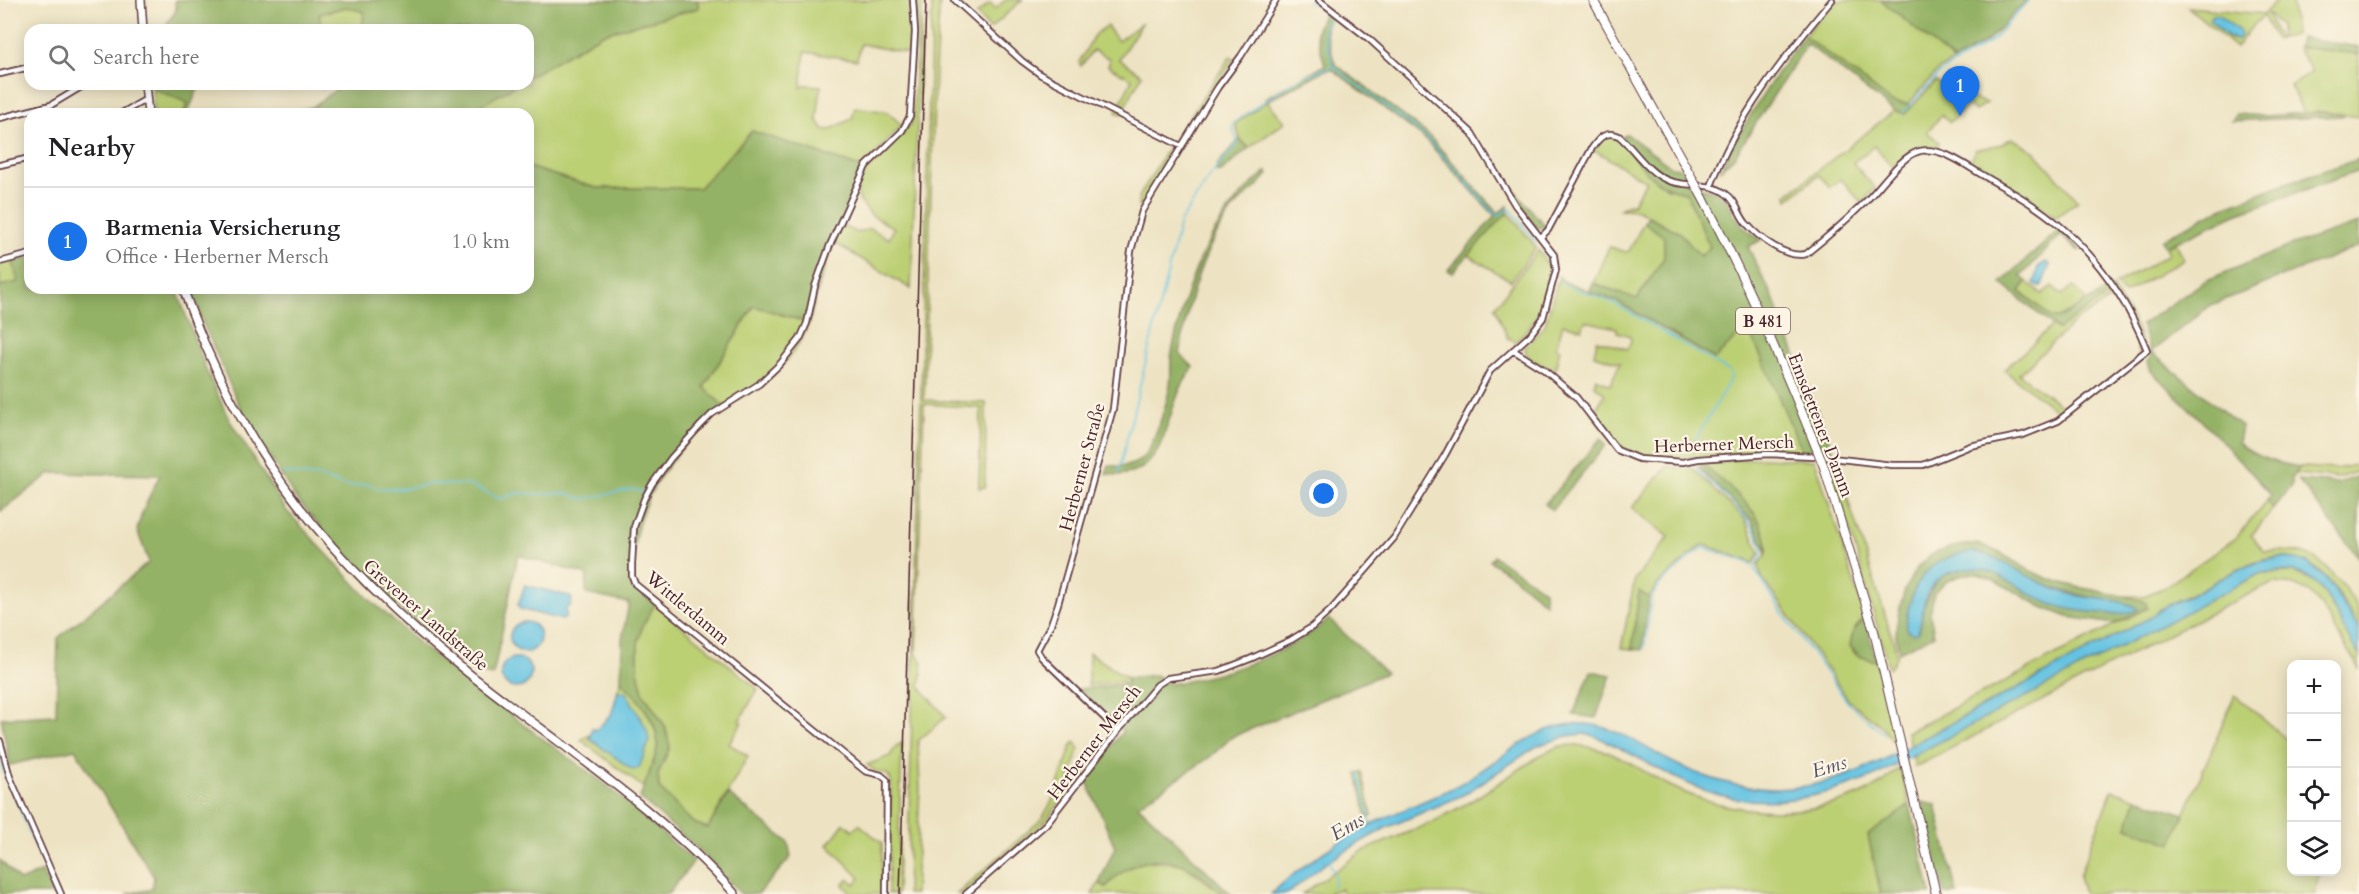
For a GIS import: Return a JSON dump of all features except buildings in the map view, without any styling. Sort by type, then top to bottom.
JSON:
[{"type":"main road","name":"Emsdettener Damm","points":[[1593,0],[1703,198],[1740,270],[1772,339],[1824,467],[1856,566],[1880,657],[1936,894]]},
{"type":"street","points":[[141,0],[143,24]]},
{"type":"street","name":"Wittlerdamm","points":[[886,894],[887,780],[881,775],[865,771],[635,584],[632,576],[632,544],[634,527],[644,498],[676,452],[712,414],[746,393],[771,373],[800,339],[807,323],[822,266],[866,166],[902,131],[910,117],[915,32],[913,0]]},
{"type":"street","points":[[955,0],[1022,61],[1041,75],[1181,147]]},
{"type":"street","name":"Herberner Straße","points":[[1118,731],[1042,658],[1037,650],[1051,624],[1058,604],[1113,409],[1125,298],[1137,227],[1142,211],[1276,0]]},
{"type":"street","name":"Herberner Mersch","points":[[966,894],[1046,824],[1157,685],[1168,678],[1219,671],[1250,659],[1291,640],[1312,627],[1330,610],[1394,538],[1445,455],[1490,371],[1530,335],[1542,318],[1550,298],[1556,263],[1554,255],[1515,205],[1472,133],[1369,39],[1319,0]]},
{"type":"street","points":[[1541,237],[1548,230],[1592,148],[1605,134],[1619,136],[1653,171],[1664,179],[1683,185],[1711,186],[1749,111],[1778,67],[1832,0]]},
{"type":"street","points":[[0,74],[24,68]]},
{"type":"street","points":[[39,108],[51,105],[76,90]]},
{"type":"street","points":[[145,90],[147,108]]},
{"type":"street","points":[[131,108],[146,100]]},
{"type":"street","points":[[0,118],[24,112]]},
{"type":"street","name":"Herberner Mersch","points":[[1513,350],[1543,369],[1576,397],[1617,450],[1639,459],[1683,462],[1768,454],[1815,456],[1892,465],[1923,465],[1970,446],[2023,435],[2058,420],[2146,350],[2135,320],[2117,290],[2094,261],[2058,224],[2007,190],[1933,151],[1921,151],[1908,157],[1864,204],[1806,254],[1799,256],[1778,248],[1753,229],[1743,218],[1733,200],[1726,193],[1711,186]]},
{"type":"street","points":[[0,165],[24,159]]},
{"type":"street","points":[[0,262],[24,256]]},
{"type":"street","name":"Grevener Landstraße","points":[[185,294],[216,372],[252,439],[295,503],[341,559],[390,608],[440,651],[647,810],[693,850],[735,894]]},
{"type":"street","points":[[0,741],[10,777],[61,894]]},
{"type":"green space","points":[[175,0],[697,0],[699,8],[604,33],[534,74],[534,24],[363,24],[364,12],[346,7],[319,14],[321,24],[166,24],[176,11]]},
{"type":"green space","points":[[697,0],[910,0],[913,33],[911,54],[861,44],[857,60],[805,52],[801,88],[805,85],[821,86],[817,119],[823,129],[829,130],[852,119],[855,107],[887,112],[902,125],[863,168],[752,131],[699,188],[596,188],[534,169],[534,108],[476,108],[507,90],[534,90],[534,74],[604,33],[699,8]]},
{"type":"green space","points":[[916,0],[922,0],[911,289],[833,242],[841,225],[857,233],[870,228],[889,239],[894,228],[871,215],[859,200],[857,188],[862,175],[912,123],[918,30]]},
{"type":"green space","points":[[932,0],[940,0],[935,69],[924,400],[986,403],[985,487],[979,488],[981,408],[924,404],[916,654],[923,662],[920,687],[946,717],[918,741],[920,788],[915,894],[907,894]]},
{"type":"green space","points":[[1005,0],[1022,0],[990,29],[977,14],[990,3],[996,9]]},
{"type":"green space","points":[[1835,0],[1881,0],[1954,61],[1940,69],[1908,104],[1892,102],[1804,36]]},
{"type":"green space","points":[[1881,0],[2027,0],[1989,40],[1954,61]]},
{"type":"green space","points":[[2276,0],[2292,0],[2295,35],[2280,38],[2280,25],[2267,13],[2279,39],[2276,40],[2263,16],[2236,48],[2188,7],[2264,14]],"holes":[[[2218,15],[2239,31],[2230,39],[2219,27]]]},
{"type":"green space","points":[[347,7],[364,12],[363,24],[321,24],[319,14]]},
{"type":"green space","points":[[1323,14],[1331,16],[1326,27],[1326,34],[1335,64],[1427,134],[1498,213],[1508,206],[1508,212],[1452,273],[1448,270],[1495,216],[1424,138],[1332,69],[1325,70],[1267,101],[1265,98],[1325,65],[1316,32]]},
{"type":"green space","points":[[1142,23],[1119,59],[1142,75],[1121,114],[1116,112],[1132,79],[1108,66],[1110,59],[1093,50],[1081,66],[1079,62],[1095,34],[1107,26],[1118,41]]},
{"type":"green space","points":[[1804,36],[1892,102],[1908,104],[1911,107],[1905,114],[1894,111],[1807,44],[1734,157],[1720,170],[1759,101]]},
{"type":"green space","points":[[2300,38],[2359,47],[2359,54],[2298,47]]},
{"type":"green space","points":[[2297,47],[2359,54],[2359,117],[2325,112],[2304,113],[2290,86],[2312,72]]},
{"type":"green space","points":[[1230,57],[1234,59],[1181,141],[1175,139]]},
{"type":"green space","points":[[1936,81],[1954,93],[1987,103],[1975,111],[1969,105],[1950,122],[1942,115],[1927,132],[1939,142],[1937,148],[1924,147],[1912,151],[1893,168],[1874,146],[1853,163],[1875,188],[1862,203],[1841,179],[1830,187],[1819,175],[1788,199],[1787,195],[1894,111],[1905,114]]},
{"type":"green space","points":[[152,90],[161,90],[189,103],[186,108],[154,108]]},
{"type":"green space","points":[[157,90],[197,90],[190,108],[186,108],[188,103]]},
{"type":"green space","points":[[336,90],[507,90],[477,108],[308,108]]},
{"type":"green space","points":[[1267,101],[1285,122],[1249,148],[1240,139],[1235,124]]},
{"type":"green space","points":[[2325,112],[2344,116],[2232,121],[2236,114],[2263,116]]},
{"type":"green space","points":[[752,131],[863,168],[826,264],[809,323],[754,306],[704,387],[724,407],[679,452],[654,487],[638,526],[634,547],[633,588],[655,604],[642,627],[638,643],[638,671],[643,693],[665,726],[670,747],[658,774],[659,788],[693,823],[708,828],[728,794],[788,842],[791,857],[758,894],[741,894],[698,849],[640,798],[658,740],[647,712],[621,681],[622,639],[629,603],[586,594],[587,575],[518,555],[493,676],[477,673],[370,584],[295,497],[244,417],[203,323],[194,294],[534,294],[534,169],[596,188],[699,188]]},
{"type":"green space","points":[[1627,134],[1671,167],[1681,168],[1691,187],[1712,190],[1719,194],[1744,227],[1761,240],[1748,247],[1773,298],[1833,451],[1803,453],[1749,329],[1745,328],[1715,359],[1616,301],[1589,292],[1593,283],[1637,299],[1664,258],[1664,237],[1644,222],[1648,216],[1680,233],[1700,256],[1710,247],[1686,192],[1663,185],[1647,173],[1619,139]]},
{"type":"green space","points":[[1607,136],[1619,139],[1667,188],[1686,192],[1710,247],[1700,256],[1680,233],[1638,210],[1620,209],[1629,204],[1632,205],[1646,181],[1594,150],[1600,140]]},
{"type":"green space","points":[[2012,138],[2035,152],[2078,201],[2056,217],[1970,162],[1975,150],[2002,144]]},
{"type":"green space","points":[[1240,139],[1249,148],[1221,172],[1216,172],[1217,165]]},
{"type":"green space","points":[[1169,146],[1173,150],[1171,154],[1141,207],[1138,206],[1139,197]]},
{"type":"green space","points":[[2359,159],[2359,171],[2236,214],[2166,247],[2161,240],[2219,209],[2283,184]]},
{"type":"green space","points":[[1267,171],[1268,174],[1264,179],[1232,210],[1204,260],[1191,297],[1180,354],[1193,367],[1180,389],[1157,451],[1139,470],[1125,474],[1106,474],[1109,465],[1131,465],[1140,460],[1148,451],[1168,396],[1171,358],[1183,306],[1202,255],[1229,209]]},
{"type":"green space","points":[[1512,188],[1546,227],[1535,226],[1515,199]]},
{"type":"green space","points":[[1508,212],[1536,247],[1511,281],[1468,255]]},
{"type":"green space","points":[[1644,222],[1664,236],[1664,258],[1637,299],[1593,283],[1609,247],[1629,251]]},
{"type":"green space","points":[[2359,223],[2359,246],[2209,306],[2151,352],[2141,325],[2205,281],[2289,246]]},
{"type":"green space","points":[[2060,229],[2081,250],[2077,250],[2061,235],[2021,276],[2026,281],[2020,291],[2052,318],[2059,318],[2112,287],[2115,292],[2077,315],[2058,330],[2001,283]]},
{"type":"green space","points":[[2176,243],[2184,259],[2124,294],[2116,284],[2169,254],[2166,247]]},
{"type":"green space","points":[[1538,250],[1552,272],[1540,310],[1530,326],[1515,342],[1508,339],[1495,307]]},
{"type":"green space","points":[[24,259],[24,294],[178,294],[206,370],[230,421],[286,510],[367,597],[422,646],[605,784],[694,861],[668,894],[127,894],[152,889],[154,877],[75,749],[10,765],[1,718],[56,715],[58,638],[149,562],[137,530],[160,475],[51,473],[0,512],[0,286],[18,282],[13,261]]},
{"type":"green space","points":[[13,261],[18,282],[0,286],[0,264]]},
{"type":"green space","points":[[1559,276],[1563,281],[1616,301],[1714,359],[1745,328],[1749,329],[1803,453],[1762,451],[1667,458],[1631,453],[1618,446],[1593,414],[1605,394],[1594,385],[1596,378],[1610,385],[1620,363],[1594,355],[1597,340],[1627,349],[1631,341],[1630,336],[1617,332],[1617,328],[1585,321],[1582,329],[1563,324],[1556,348],[1560,349],[1555,370],[1536,362],[1526,352],[1525,347],[1545,325]]},
{"type":"green space","points":[[2026,281],[2042,294],[2052,286],[2062,295],[2073,286],[2088,302],[2059,318],[2052,318],[2020,291]]},
{"type":"green space","points":[[2115,292],[2134,322],[2144,351],[2142,353],[2138,353],[2132,327],[2115,297],[2077,320],[2019,374],[2066,409],[2060,413],[2004,370],[2052,326],[2058,330],[2077,315]]},
{"type":"green space","points":[[754,306],[809,323],[793,352],[775,373],[752,391],[724,407],[704,387]]},
{"type":"green space","points":[[2151,352],[2241,426],[2238,443],[2268,460],[2300,467],[2292,478],[2292,486],[2273,509],[2267,501],[2271,495],[2268,491],[2218,437],[2151,371],[2148,362]]},
{"type":"green space","points":[[1601,438],[1606,445],[1552,510],[1545,504]]},
{"type":"green space","points":[[1763,458],[1815,460],[1865,617],[1854,632],[1852,651],[1859,656],[1876,661],[1895,739],[1892,740],[1881,726],[1849,701],[1761,576],[1758,565],[1766,554],[1765,535],[1742,502],[1703,465],[1718,461]]},
{"type":"green space","points":[[1827,461],[1835,464],[1843,484],[1895,646],[1897,655],[1889,668],[1851,533]]},
{"type":"green space","points":[[2359,464],[2359,471],[2338,478],[2296,474],[2300,467],[2336,469]]},
{"type":"green space","points":[[1703,465],[1736,493],[1756,516],[1763,528],[1766,556],[1765,548],[1752,521],[1698,467]]},
{"type":"green space","points":[[1667,467],[1692,468],[1745,519],[1760,553],[1754,563],[1705,545],[1701,546],[1658,584],[1649,598],[1639,592],[1632,649],[1621,648],[1635,579],[1669,537],[1632,508]]},
{"type":"green space","points":[[2359,476],[2359,558],[2298,480],[2338,483]]},
{"type":"green space","points":[[2267,501],[2273,509],[2251,536],[2264,551],[2300,553],[2324,566],[2355,603],[2359,629],[2334,587],[2316,568],[2285,558],[2252,563],[2171,603],[2153,616],[1910,745],[1907,732],[2147,608],[2141,600],[2124,596],[2144,596],[2165,587],[2236,538]]},
{"type":"green space","points":[[1976,544],[1994,550],[2033,572],[2054,580],[2141,600],[2146,603],[2147,608],[2114,624],[2068,617],[2042,607],[1993,579],[1978,574],[1963,574],[1944,583],[1934,593],[1930,613],[1934,635],[1899,652],[1896,636],[1899,613],[1904,592],[1914,573],[1927,558],[1938,552]],"holes":[[[1973,552],[2000,560],[2032,579],[2052,587],[2133,606],[2029,593],[2004,577],[1988,571],[1978,568],[1962,569],[1946,574],[1935,582],[1923,608],[1919,632],[1912,633],[1907,614],[1916,586]]]},
{"type":"green space","points":[[1494,556],[1544,590],[1545,603],[1510,574],[1490,561]]},
{"type":"green space","points":[[2293,572],[2314,581],[2325,594],[2359,655],[2359,669],[2321,605],[2309,592],[2294,585],[2275,583],[2162,638],[1915,767],[1913,756],[2228,588],[2261,573]]},
{"type":"green space","points":[[1639,591],[1649,598],[1642,650],[1632,649]]},
{"type":"green space","points":[[655,604],[758,689],[729,744],[748,756],[708,828],[693,823],[659,788],[658,774],[670,747],[665,726],[643,693],[638,671],[638,643],[642,627]]},
{"type":"green space","points":[[1865,617],[1876,661],[1859,656],[1850,646],[1853,632]]},
{"type":"green space","points":[[1329,619],[1386,673],[1232,737],[1210,757],[1138,805],[1231,894],[1223,894],[1187,866],[1160,860],[1130,867],[1106,887],[1099,883],[1115,847],[1086,779],[1123,731],[1078,689],[1127,684],[1127,678],[1156,675],[1169,684],[1211,676],[1275,653],[1313,632]]},
{"type":"green space","points":[[1089,653],[1127,678],[1127,681],[1088,685]]},
{"type":"green space","points":[[1591,671],[1611,675],[1596,718],[1573,715]]},
{"type":"green space","points":[[621,681],[646,711],[657,738],[655,757],[644,788],[581,740],[589,735],[590,739],[633,770],[640,761],[647,746],[647,733],[625,692],[617,692]]},
{"type":"green space","points":[[2235,695],[2287,740],[2287,876],[2318,876],[2315,894],[2084,894],[2079,876],[2112,790],[2137,798],[2127,827],[2172,843]]},
{"type":"green space","points":[[1075,742],[1079,749],[1065,796],[1044,823],[963,894],[957,894],[1042,819],[1054,797]]},
{"type":"green space","points":[[902,743],[897,894],[888,894],[891,780],[887,774],[875,771],[867,765],[890,756],[896,746]]},
{"type":"green space","points":[[1577,745],[1612,754],[1668,785],[1694,796],[1720,804],[1776,811],[1832,804],[1858,795],[1883,782],[1900,768],[1910,805],[1868,835],[1881,894],[1343,894],[1341,889],[1330,892],[1331,894],[1302,894],[1363,851],[1433,822],[1473,800],[1541,755],[1560,746]]},
{"type":"green space","points":[[1362,772],[1372,816],[1367,818],[1357,773]]},
{"type":"green space","points":[[2137,798],[2184,814],[2172,844],[2127,827]]},
{"type":"green space","points":[[1922,802],[1936,805],[1957,894],[1944,894]]},
{"type":"green space","points":[[1910,805],[1931,894],[1881,894],[1868,835]]},
{"type":"green space","points":[[844,823],[853,830],[859,824],[882,843],[881,894],[853,894],[843,885],[849,879],[855,884],[860,878],[828,845]]},
{"type":"green space","points":[[0,860],[20,881],[42,871],[52,894],[0,894]]},
{"type":"green space","points":[[1153,861],[1182,864],[1223,894],[1092,894],[1099,883],[1106,887],[1127,869]]},
{"type":"water","points":[[2213,15],[2218,15],[2239,31],[2241,34],[2237,40],[2226,35],[2210,20]]},
{"type":"water","points":[[2046,262],[2050,265],[2041,287],[2037,286],[2034,283],[2038,267]]},
{"type":"water","points":[[1973,552],[2000,560],[2062,592],[2124,603],[2138,609],[2116,614],[2062,607],[2048,603],[1993,573],[1969,569],[1949,573],[1935,582],[1929,590],[1918,632],[1914,634],[1908,631],[1909,607],[1914,592],[1925,574],[1941,561]]},
{"type":"water","points":[[2281,558],[2297,559],[2308,563],[2328,580],[2359,629],[2359,655],[2333,606],[2317,584],[2306,576],[2294,572],[2261,573],[1875,776],[1855,784],[1813,796],[1792,799],[1771,801],[1727,797],[1692,785],[1595,736],[1584,734],[1567,736],[1537,746],[1463,795],[1386,828],[1359,843],[1326,863],[1287,894],[1271,894],[1309,862],[1351,835],[1458,785],[1534,736],[1568,725],[1586,724],[1607,728],[1693,772],[1748,787],[1774,789],[1801,787],[1856,772],[1885,759],[2153,616],[2166,606],[2245,567]]},
{"type":"water","points":[[525,585],[569,596],[572,599],[570,606],[566,609],[566,618],[562,620],[520,609],[518,605]]},
{"type":"water","points":[[525,622],[531,623],[539,631],[539,643],[531,651],[525,652],[519,651],[511,643],[510,637],[511,631],[519,623]]},
{"type":"water","points":[[516,658],[526,663],[531,673],[526,683],[516,688],[506,683],[501,673],[506,663]]},
{"type":"water","points":[[618,691],[627,694],[647,730],[649,741],[639,768],[633,770],[590,739],[592,728],[596,730],[611,715]]},
{"type":"waterway","points":[[1307,0],[1322,8],[1328,18],[1324,28],[1325,38],[1334,67],[1425,136],[1496,215],[1501,215],[1507,209],[1511,210],[1537,243]]},
{"type":"waterway","points":[[1903,113],[1942,71],[1993,40],[2029,0]]},
{"type":"waterway","points":[[1119,471],[1180,222],[1211,175],[1238,143],[1232,128],[1234,123],[1296,81],[1309,74],[1334,67]]},
{"type":"waterway","points":[[1543,250],[1552,268]]},
{"type":"waterway","points":[[1559,280],[1561,283],[1614,303],[1730,372],[1731,378],[1690,449],[1690,453]]},
{"type":"waterway","points":[[1696,469],[1745,516],[1753,527],[1762,549],[1755,566]]},
{"type":"waterway","points":[[282,473],[319,477],[350,487],[366,484],[377,488],[402,489],[428,484],[469,485],[501,499],[517,493],[565,493],[584,499],[632,489],[646,493]]},
{"type":"waterway","points":[[1644,649],[1652,597],[1659,585],[1702,548],[1747,562],[1754,568],[1784,615],[1849,704],[1884,734]]},
{"type":"waterway","points":[[0,763],[41,860]]},
{"type":"waterway","name":"Ems","points":[[1359,773],[1371,824]]},
{"type":"waterway","points":[[1329,862],[1335,875],[1333,887]]},
{"type":"waterway","points":[[44,866],[56,894]]},
{"type":"railway","points":[[900,894],[926,0]]},
{"type":"place","name":"Barmenia Versicherung","points":[[1960,116]]}]
